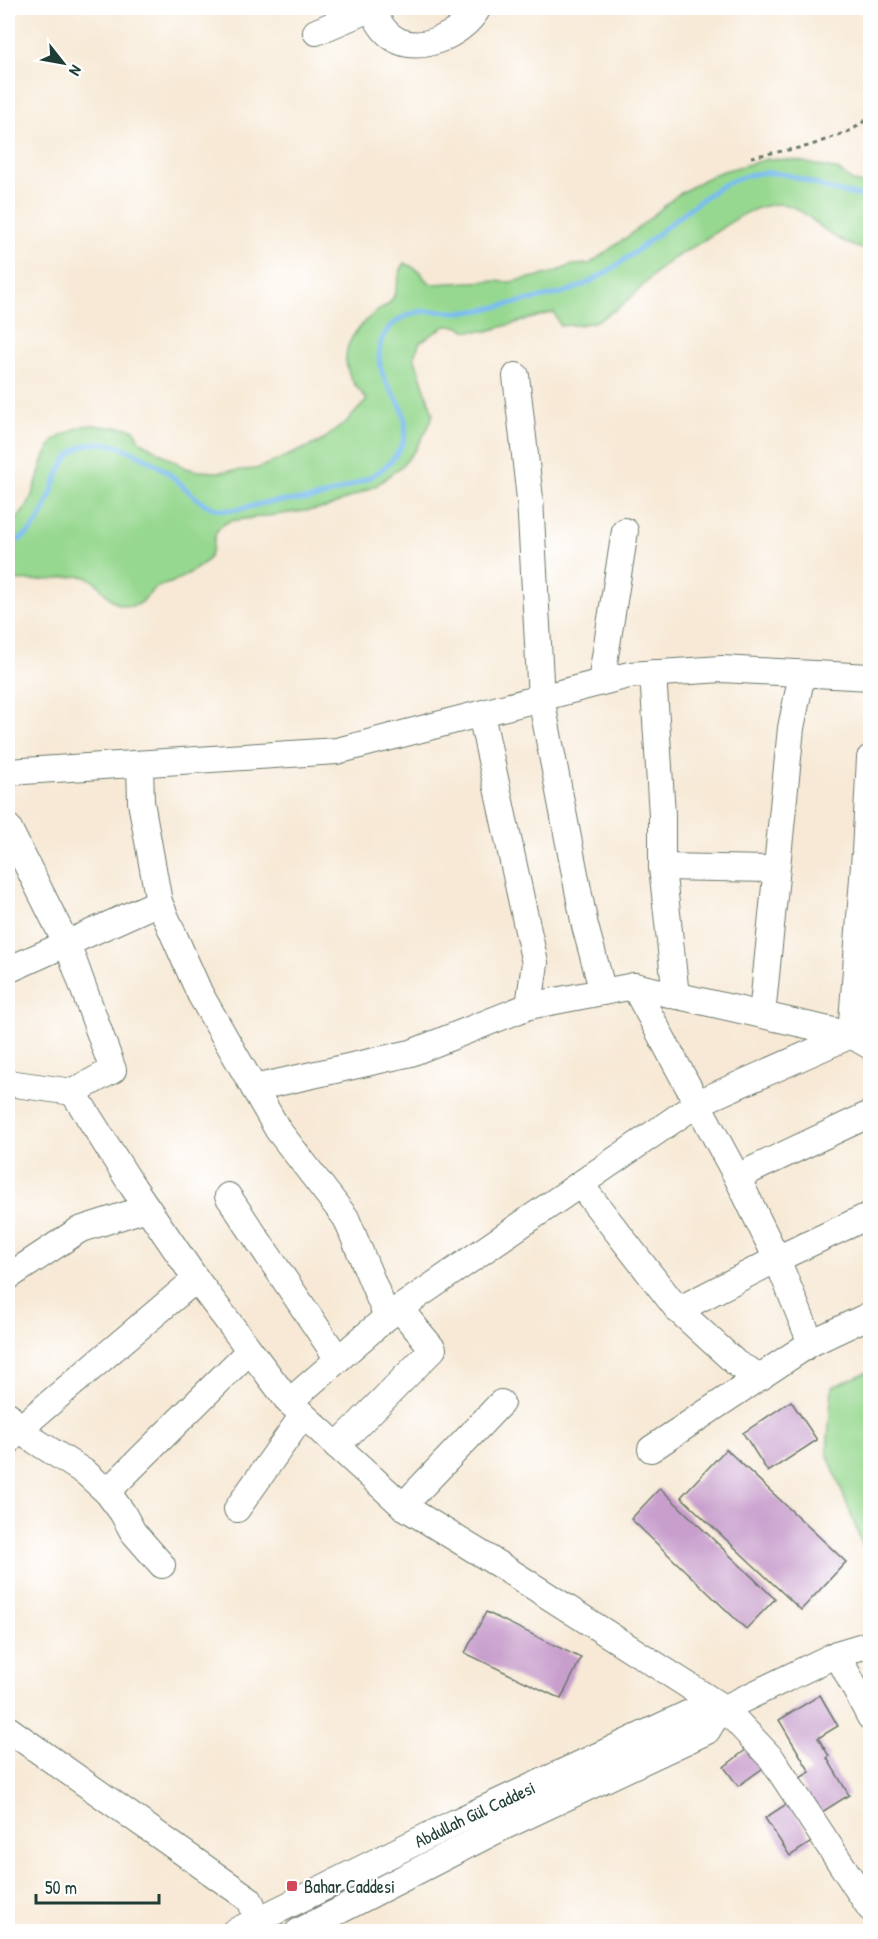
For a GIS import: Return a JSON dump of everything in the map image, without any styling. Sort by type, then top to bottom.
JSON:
[{"type":"street","points":[[316,32],[372,8],[379,24],[389,35],[401,42],[415,45],[435,41],[458,30],[468,23],[478,8]]},
{"type":"street","points":[[516,376],[530,499],[541,698],[585,926],[603,992]]},
{"type":"street","points":[[602,682],[625,531]]},
{"type":"street","points":[[8,772],[337,751],[629,675],[722,669],[870,677]]},
{"type":"street","points":[[653,673],[662,815],[662,867],[676,996]]},
{"type":"street","points":[[762,1015],[791,728],[802,674]]},
{"type":"street","points":[[481,714],[535,963],[529,1006]]},
{"type":"street","points":[[861,1041],[870,758]]},
{"type":"street","points":[[140,764],[141,802],[159,902],[200,994],[278,1130],[346,1218],[393,1312],[433,1349],[337,1446]]},
{"type":"street","points":[[8,827],[66,943],[113,1070],[73,1092],[8,1083]]},
{"type":"street","points":[[662,867],[776,869]]},
{"type":"street","points":[[8,970],[159,902]]},
{"type":"street","points":[[634,986],[737,1177],[777,1259],[811,1343]]},
{"type":"street","points":[[254,1088],[411,1053],[529,1006],[634,986],[762,1015],[861,1041]]},
{"type":"street","points":[[237,1509],[296,1409],[338,1359],[393,1312],[698,1103],[861,1041]]},
{"type":"street","points":[[73,1092],[147,1208],[196,1279],[249,1351],[296,1409],[403,1506],[506,1569],[722,1710],[772,1759],[870,1908]]},
{"type":"street","points":[[737,1177],[870,1114]]},
{"type":"street","points":[[580,1184],[678,1310],[737,1364],[761,1377]]},
{"type":"street","points":[[228,1196],[338,1359]]},
{"type":"street","points":[[8,1277],[79,1230],[147,1208]]},
{"type":"street","points":[[678,1310],[777,1259],[870,1215]]},
{"type":"street","points":[[162,1565],[133,1532],[107,1492],[86,1473],[11,1429],[196,1279]]},
{"type":"street","points":[[651,1449],[811,1343],[870,1315]]},
{"type":"street","points":[[107,1492],[249,1351]]},
{"type":"street","points":[[403,1506],[501,1402]]},
{"type":"street","name":"Abdullah Gül Caddesi","points":[[250,1928],[456,1822],[698,1709],[722,1710],[837,1654],[870,1644]]},
{"type":"street","points":[[837,1654],[870,1717]]},
{"type":"street","name":"Abdullah Gül Caddesi","points":[[298,1932],[503,1827],[707,1731],[722,1710]]},
{"type":"street","points":[[8,1729],[249,1899],[252,1904],[250,1928]]},
{"type":"path","points":[[751,157],[809,146],[852,130],[870,117]]},
{"type":"green space","points":[[768,159],[794,160],[838,170],[854,182],[870,186],[870,250],[839,239],[793,207],[768,205],[738,218],[672,260],[622,305],[592,323],[560,326],[554,312],[487,331],[468,331],[456,326],[445,326],[420,342],[414,356],[433,414],[429,426],[403,465],[377,485],[327,508],[230,521],[216,533],[206,562],[177,580],[156,588],[142,602],[135,605],[123,606],[116,603],[97,584],[86,577],[8,581],[8,524],[26,508],[43,461],[54,441],[60,437],[78,428],[92,425],[129,428],[137,433],[138,439],[143,443],[186,468],[218,472],[256,469],[320,442],[345,423],[367,400],[348,372],[346,353],[348,345],[358,329],[391,301],[405,263],[421,272],[424,278],[432,284],[510,282],[549,274],[573,265],[589,264],[631,234],[676,196],[703,180],[720,172]]},
{"type":"green space","points":[[870,1371],[870,1564],[827,1453],[832,1387]]},
{"type":"building","points":[[791,1401],[817,1440],[768,1472],[743,1433]]},
{"type":"building","points":[[726,1449],[846,1562],[801,1610],[681,1497]]},
{"type":"building","points":[[660,1488],[775,1599],[746,1629],[631,1519]]},
{"type":"building","points":[[486,1612],[581,1658],[561,1699],[465,1653]]},
{"type":"building","points":[[820,1695],[838,1726],[818,1738],[849,1795],[819,1814],[798,1779],[810,1772],[779,1720]]},
{"type":"building","points":[[748,1748],[763,1768],[738,1786],[724,1767]]},
{"type":"building","points":[[788,1803],[813,1841],[790,1856],[765,1818]]},
{"type":"waterway","points":[[8,544],[25,536],[37,524],[65,461],[76,450],[91,444],[112,445],[146,458],[166,471],[199,500],[216,509],[237,509],[271,502],[311,499],[341,490],[380,471],[395,456],[404,438],[405,418],[400,404],[386,381],[379,353],[385,333],[400,320],[413,313],[424,311],[479,311],[559,294],[586,284],[618,265],[707,195],[745,176],[764,173],[782,174],[837,191],[870,197]]},
{"type":"place","name":"Bahar Caddesi","points":[[292,1886]]}]
